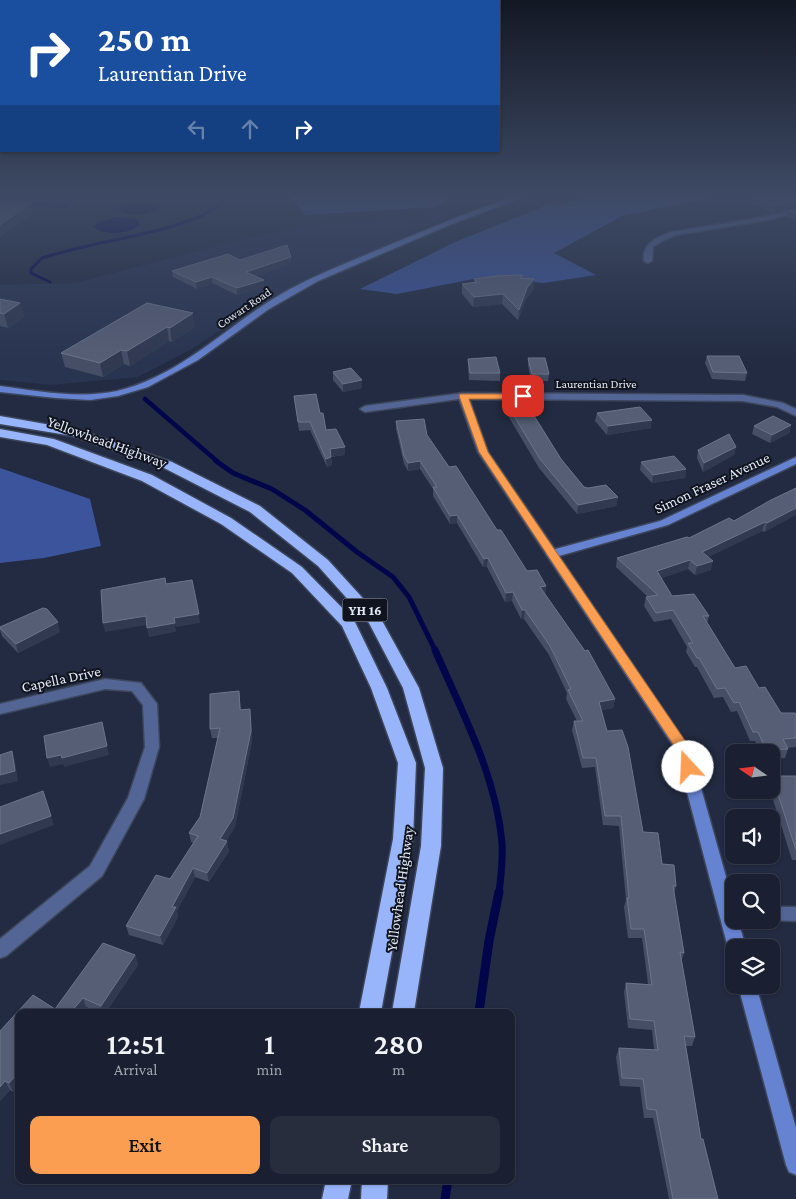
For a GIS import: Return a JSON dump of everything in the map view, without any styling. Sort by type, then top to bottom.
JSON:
[{"type":"highway","name":"Yellowhead Highway","points":[[0,420],[75,433],[168,465],[255,510],[323,563],[375,621],[411,688],[434,768],[432,846],[404,1009]]},
{"type":"highway","name":"Yellowhead Highway","points":[[0,433],[50,442],[147,478],[226,521],[296,570],[349,624],[380,688],[407,763],[403,839],[371,1009]]},
{"type":"highway","points":[[336,1199],[338,1184]]},
{"type":"highway","points":[[374,1199],[375,1184]]},
{"type":"street","name":"Cowart Road","points":[[0,389],[50,395],[92,397],[123,391],[162,378],[288,294],[330,272],[381,251]]},
{"type":"street","points":[[648,251],[648,261]]},
{"type":"street","points":[[463,396],[484,452],[683,749],[725,893]]},
{"type":"street","name":"Laurentian Drive","points":[[365,409],[463,396],[743,398],[780,405],[796,413]]},
{"type":"street","name":"Simon Fraser Avenue","points":[[552,554],[664,523],[796,460]]},
{"type":"street","name":"Capella Drive","points":[[0,708],[105,684],[136,686],[150,704],[152,747],[136,799],[96,871],[0,950]]},
{"type":"street","points":[[780,914],[796,914]]},
{"type":"street","points":[[749,994],[796,1164]]},
{"type":"shaded area","points":[[198,251],[372,251],[260,303],[192,349],[138,377],[51,385],[0,380],[0,285],[76,283]]},
{"type":"shaded area","points":[[437,251],[558,251],[554,253],[596,275],[544,283],[484,277],[397,294],[360,289]]},
{"type":"shaded area","points":[[0,468],[90,499],[101,546],[44,558],[0,563]]},
{"type":"building","points":[[268,251],[289,251],[291,257],[246,272],[264,280],[237,288],[212,277],[196,282],[172,271],[228,254],[240,260]]},
{"type":"building","points":[[523,275],[520,278],[534,279],[527,288],[519,310],[503,294],[474,297],[462,284],[477,282],[474,279]]},
{"type":"building","points":[[0,299],[20,303],[4,314],[0,313]]},
{"type":"building","points":[[147,303],[193,313],[170,328],[167,327],[127,351],[121,350],[100,363],[61,353]]},
{"type":"building","points":[[707,356],[739,356],[747,373],[713,372]]},
{"type":"building","points":[[496,357],[500,373],[470,373],[468,359]]},
{"type":"building","points":[[528,358],[545,358],[549,374],[532,374]]},
{"type":"building","points":[[351,368],[362,380],[343,384],[333,372]]},
{"type":"building","points":[[316,394],[320,413],[323,413],[326,430],[336,429],[345,447],[330,449],[331,457],[326,459],[310,422],[298,422],[294,396]]},
{"type":"building","points":[[508,406],[528,406],[561,459],[584,487],[606,485],[618,497],[578,505],[540,459]]},
{"type":"building","points":[[640,407],[652,420],[608,426],[597,413]]},
{"type":"building","points":[[773,416],[791,425],[772,435],[754,426]]},
{"type":"building","points":[[424,419],[427,435],[449,467],[456,466],[497,530],[501,530],[527,571],[537,570],[546,586],[540,587],[585,651],[588,650],[615,699],[599,702],[607,731],[622,730],[628,747],[643,832],[658,833],[662,864],[674,865],[676,886],[673,886],[684,953],[680,952],[695,1037],[684,1036],[701,1139],[703,1139],[718,1199],[673,1199],[656,1110],[647,1109],[643,1079],[622,1078],[619,1048],[658,1050],[654,1021],[630,1019],[626,983],[652,985],[644,929],[631,929],[621,816],[605,816],[596,758],[583,758],[574,721],[583,721],[568,690],[571,689],[550,646],[525,610],[522,610],[513,592],[506,593],[488,558],[484,559],[457,515],[450,516],[433,487],[437,487],[420,461],[408,463],[404,456],[396,421]]},
{"type":"building","points":[[729,434],[736,447],[704,463],[698,450]]},
{"type":"building","points":[[674,456],[686,469],[653,475],[641,462]]},
{"type":"building","points":[[796,488],[796,508],[702,552],[713,561],[697,566],[690,560],[657,571],[672,596],[694,594],[709,616],[703,616],[735,668],[746,666],[759,688],[765,687],[781,713],[795,713],[796,738],[783,739],[788,749],[780,749],[780,744],[763,744],[758,732],[753,732],[739,702],[734,703],[725,688],[717,689],[688,643],[693,643],[673,610],[656,613],[646,597],[658,595],[617,558],[689,538],[729,518],[734,521]]},
{"type":"building","points":[[165,578],[166,584],[192,580],[199,614],[174,618],[175,623],[147,628],[146,616],[103,623],[101,590]]},
{"type":"building","points":[[43,608],[47,609],[58,622],[16,644],[0,628],[0,627]]},
{"type":"building","points":[[239,691],[240,710],[250,709],[251,731],[233,818],[220,839],[227,841],[207,873],[193,868],[172,907],[176,907],[160,936],[126,926],[156,875],[170,879],[198,836],[189,833],[200,817],[220,728],[210,729],[210,694]]},
{"type":"building","points":[[102,722],[107,746],[62,758],[61,755],[47,758],[44,736]]},
{"type":"building","points":[[12,751],[15,771],[0,775],[0,755]]},
{"type":"building","points":[[780,776],[796,776],[796,850],[779,799]]},
{"type":"building","points":[[43,791],[51,816],[0,834],[0,807]]},
{"type":"building","points":[[103,943],[135,955],[101,1006],[83,998],[74,1009],[55,1009]]},
{"type":"building","points":[[33,995],[55,1009],[20,1009]]},
{"type":"building","points":[[15,1015],[15,1076],[9,1083],[5,1081],[0,1087],[0,1031]]},
{"type":"waterway","points":[[50,282],[31,273],[31,269],[42,258],[66,251]]},
{"type":"waterway","points":[[145,399],[218,462]]},
{"type":"waterway","points":[[216,461],[233,473],[272,489],[305,510],[357,552],[393,577],[409,597],[436,652]]},
{"type":"waterway","points":[[435,650],[476,744],[493,793],[502,843],[499,893]]},
{"type":"waterway","points":[[479,1009],[489,941],[499,892]]},
{"type":"waterway","points":[[445,1199],[447,1184]]},
{"type":"route","points":[[523,396],[463,396],[484,452],[683,749],[688,767]]}]
